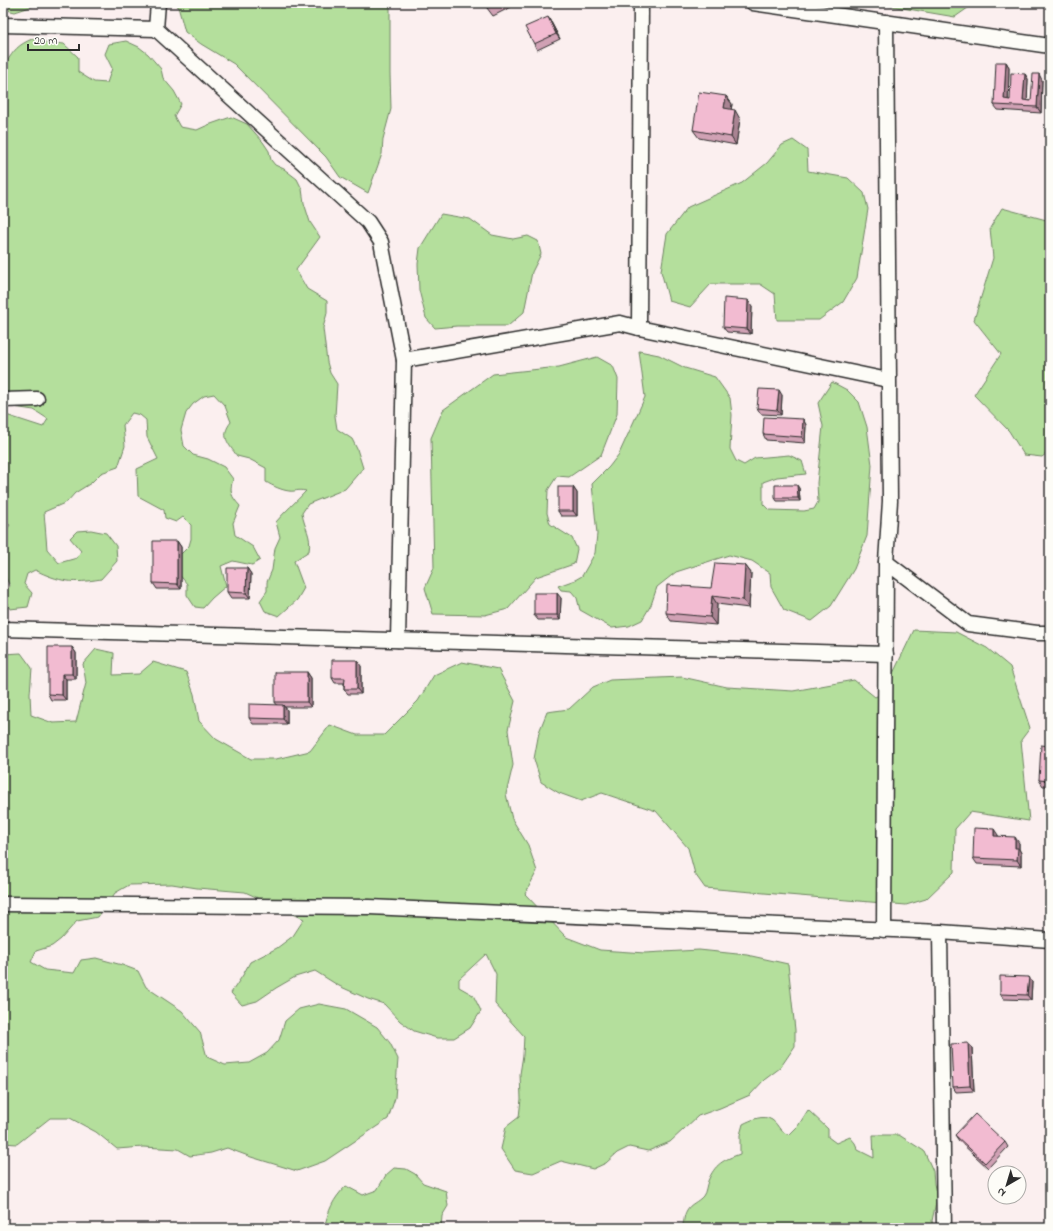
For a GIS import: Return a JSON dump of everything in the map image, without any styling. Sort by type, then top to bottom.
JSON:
[{"type":"street","points":[[156,29],[158,3]]},
{"type":"street","points":[[639,328],[641,3]]},
{"type":"street","points":[[753,3],[1050,46]]},
{"type":"street","points":[[884,930],[886,562],[890,501],[886,22]]},
{"type":"street","points":[[3,26],[156,29],[368,222],[381,242],[404,360],[398,640]]},
{"type":"street","points":[[404,360],[620,323],[888,380]]},
{"type":"street","points":[[3,400],[37,399]]},
{"type":"street","points":[[886,562],[968,624],[1037,633],[1050,633]]},
{"type":"street","points":[[3,629],[886,654]]},
{"type":"street","points":[[3,904],[369,907],[940,932],[1050,940]]},
{"type":"street","points":[[940,932],[944,1228]]},
{"type":"green space","points":[[3,3],[35,3],[33,6],[15,12],[3,9]]},
{"type":"green space","points":[[177,3],[390,3],[391,109],[383,139],[382,154],[368,193],[340,177],[326,157],[234,64],[201,44],[185,32]]},
{"type":"green space","points":[[873,3],[975,3],[955,17]]},
{"type":"green space","points":[[32,39],[43,42],[64,44],[78,57],[78,72],[94,82],[107,83],[112,68],[105,54],[109,44],[126,41],[139,47],[148,54],[161,69],[163,78],[174,91],[181,104],[174,116],[180,127],[197,130],[231,117],[247,124],[263,142],[269,151],[271,160],[275,165],[284,169],[297,179],[302,189],[304,203],[310,222],[320,237],[296,270],[307,289],[327,301],[327,313],[323,328],[327,362],[330,373],[337,384],[335,416],[337,429],[352,439],[363,468],[345,489],[308,504],[302,513],[309,536],[309,551],[294,561],[304,588],[297,600],[279,616],[265,611],[260,601],[267,591],[267,582],[272,570],[275,548],[280,537],[276,522],[306,491],[291,491],[280,489],[271,485],[266,482],[266,468],[249,459],[237,456],[226,439],[226,431],[231,422],[225,406],[214,394],[204,396],[193,404],[186,413],[181,430],[184,446],[193,455],[208,459],[224,467],[233,479],[231,491],[240,506],[233,523],[235,535],[253,547],[260,560],[252,565],[233,561],[221,566],[226,586],[203,608],[195,607],[187,595],[187,584],[175,569],[177,558],[189,546],[191,539],[191,525],[183,517],[176,522],[165,518],[164,510],[138,496],[137,469],[158,459],[147,437],[146,420],[140,415],[132,413],[123,425],[125,446],[118,467],[101,473],[91,483],[75,493],[67,502],[44,512],[47,549],[59,563],[77,558],[81,551],[70,538],[77,531],[91,530],[106,533],[116,546],[117,561],[101,579],[91,581],[67,581],[35,570],[27,574],[24,584],[32,593],[28,607],[10,609],[3,596],[10,586],[5,576],[3,576],[3,535],[10,525],[3,520],[3,414],[43,427],[48,419],[34,410],[6,406],[3,401],[3,62],[6,63],[17,48],[23,43]]},
{"type":"green space","points":[[793,140],[807,150],[808,171],[848,178],[864,193],[868,209],[857,278],[843,302],[819,320],[777,320],[775,294],[760,284],[711,284],[690,307],[669,301],[661,271],[667,234],[688,207],[742,183],[767,163],[782,145]]},
{"type":"green space","points":[[1002,208],[1050,221],[1050,451],[1042,457],[1024,455],[1009,431],[974,395],[1001,354],[974,320],[993,258],[990,228]]},
{"type":"green space","points":[[441,214],[470,219],[492,235],[513,239],[528,236],[538,241],[541,254],[532,272],[524,312],[508,326],[457,326],[435,328],[426,318],[419,290],[418,264],[420,248]]},
{"type":"green space","points":[[639,351],[659,355],[685,368],[715,377],[730,398],[732,415],[730,449],[736,461],[744,465],[755,458],[789,455],[802,461],[806,474],[777,477],[763,482],[763,504],[769,510],[804,511],[814,509],[818,502],[817,483],[823,426],[818,403],[832,382],[847,390],[859,402],[867,427],[872,465],[867,536],[854,569],[831,606],[812,621],[784,610],[771,587],[770,573],[752,561],[729,555],[676,572],[657,587],[651,605],[642,620],[629,626],[612,628],[580,610],[577,598],[571,591],[561,590],[558,586],[582,576],[595,553],[597,534],[592,484],[609,467],[619,454],[645,397]]},
{"type":"green space","points":[[597,357],[613,366],[618,379],[617,414],[601,455],[569,477],[557,476],[548,490],[547,513],[550,524],[572,538],[577,549],[574,564],[536,577],[508,609],[485,615],[433,614],[425,588],[434,568],[431,438],[443,410],[493,374],[559,367]]},
{"type":"green space","points":[[914,630],[956,632],[987,648],[1010,667],[1030,728],[1021,740],[1029,821],[970,812],[955,829],[954,872],[926,899],[906,905],[705,888],[695,874],[688,848],[656,811],[602,793],[581,801],[559,793],[541,782],[534,759],[539,732],[547,712],[569,709],[593,687],[610,680],[682,677],[727,687],[793,691],[854,680],[875,697],[884,692]]},
{"type":"green space","points":[[96,649],[114,653],[113,675],[139,674],[153,662],[186,672],[194,694],[199,721],[216,739],[251,759],[276,759],[310,751],[330,725],[357,735],[384,735],[418,701],[434,675],[462,662],[498,669],[515,701],[508,730],[513,765],[506,794],[512,819],[528,845],[537,871],[525,894],[566,937],[600,950],[645,953],[699,950],[747,955],[788,964],[795,1030],[795,1046],[780,1068],[764,1080],[750,1095],[698,1116],[670,1142],[648,1151],[629,1147],[617,1153],[606,1163],[593,1169],[561,1161],[533,1173],[515,1170],[501,1149],[506,1127],[519,1117],[521,1099],[520,1074],[524,1036],[495,1004],[496,974],[486,954],[459,979],[459,987],[473,995],[481,1011],[470,1028],[454,1038],[437,1038],[414,1031],[400,1021],[384,1004],[368,999],[339,986],[315,971],[295,977],[257,1001],[242,1005],[231,993],[250,962],[277,948],[293,936],[304,919],[245,892],[197,888],[172,884],[129,885],[115,893],[98,917],[77,921],[61,939],[52,946],[36,951],[31,962],[45,970],[74,973],[81,960],[96,958],[138,971],[146,987],[182,1011],[200,1032],[207,1057],[225,1065],[249,1063],[267,1053],[279,1040],[285,1021],[299,1009],[319,1004],[346,1009],[377,1027],[390,1043],[398,1059],[395,1098],[388,1119],[325,1161],[297,1171],[227,1148],[211,1153],[190,1156],[178,1149],[143,1147],[117,1149],[96,1132],[70,1118],[50,1118],[17,1144],[3,1143],[3,654],[21,653],[32,668],[30,694],[31,715],[53,723],[76,722],[86,683],[83,664]]},
{"type":"green space","points":[[808,1110],[828,1129],[828,1137],[836,1143],[850,1137],[858,1150],[874,1158],[873,1135],[899,1135],[924,1151],[933,1171],[937,1197],[932,1221],[935,1228],[681,1228],[687,1210],[703,1196],[708,1181],[714,1170],[720,1163],[740,1154],[740,1135],[743,1124],[757,1118],[768,1118],[775,1122],[780,1130],[789,1135],[798,1126]]},
{"type":"green space","points":[[394,1168],[406,1169],[415,1174],[423,1183],[446,1191],[448,1206],[442,1216],[441,1228],[324,1228],[337,1196],[346,1186],[363,1195],[377,1190],[386,1175]]},
{"type":"building","points":[[485,3],[497,3],[487,8]]},
{"type":"building","points":[[548,17],[556,34],[534,44],[525,27]]},
{"type":"building","points":[[996,62],[1006,62],[1004,99],[1010,100],[1011,73],[1025,74],[1023,100],[1031,101],[1033,74],[1039,74],[1037,107],[994,105]]},
{"type":"building","points":[[699,92],[726,96],[724,108],[735,110],[731,137],[693,130]]},
{"type":"building","points":[[724,298],[748,300],[747,329],[723,327]]},
{"type":"building","points":[[759,389],[779,390],[777,410],[757,408]]},
{"type":"building","points":[[764,417],[803,419],[802,437],[763,434]]},
{"type":"building","points":[[775,485],[797,485],[798,498],[775,498]]},
{"type":"building","points":[[558,487],[573,487],[573,511],[558,511]]},
{"type":"building","points":[[153,541],[177,541],[177,584],[153,583]]},
{"type":"building","points":[[715,563],[745,565],[743,600],[712,596],[710,617],[666,613],[667,585],[711,588]]},
{"type":"building","points":[[227,568],[247,568],[246,593],[227,592]]},
{"type":"building","points":[[534,593],[557,593],[557,615],[534,615]]},
{"type":"building","points":[[48,647],[72,647],[72,674],[62,674],[62,695],[48,694]]},
{"type":"building","points":[[332,660],[357,660],[357,689],[344,689],[345,678],[332,678]]},
{"type":"building","points":[[275,672],[307,672],[307,702],[275,702]]},
{"type":"building","points":[[249,704],[283,705],[283,719],[249,718]]},
{"type":"building","points":[[1041,745],[1050,746],[1050,781],[1039,780]]},
{"type":"building","points":[[974,828],[994,829],[994,836],[1015,837],[1015,848],[1018,848],[1017,860],[973,858]]},
{"type":"building","points":[[1000,976],[1029,977],[1027,995],[1000,994]]},
{"type":"building","points":[[968,1043],[970,1086],[953,1087],[951,1044]]},
{"type":"building","points":[[975,1114],[1005,1142],[985,1163],[955,1135]]}]
